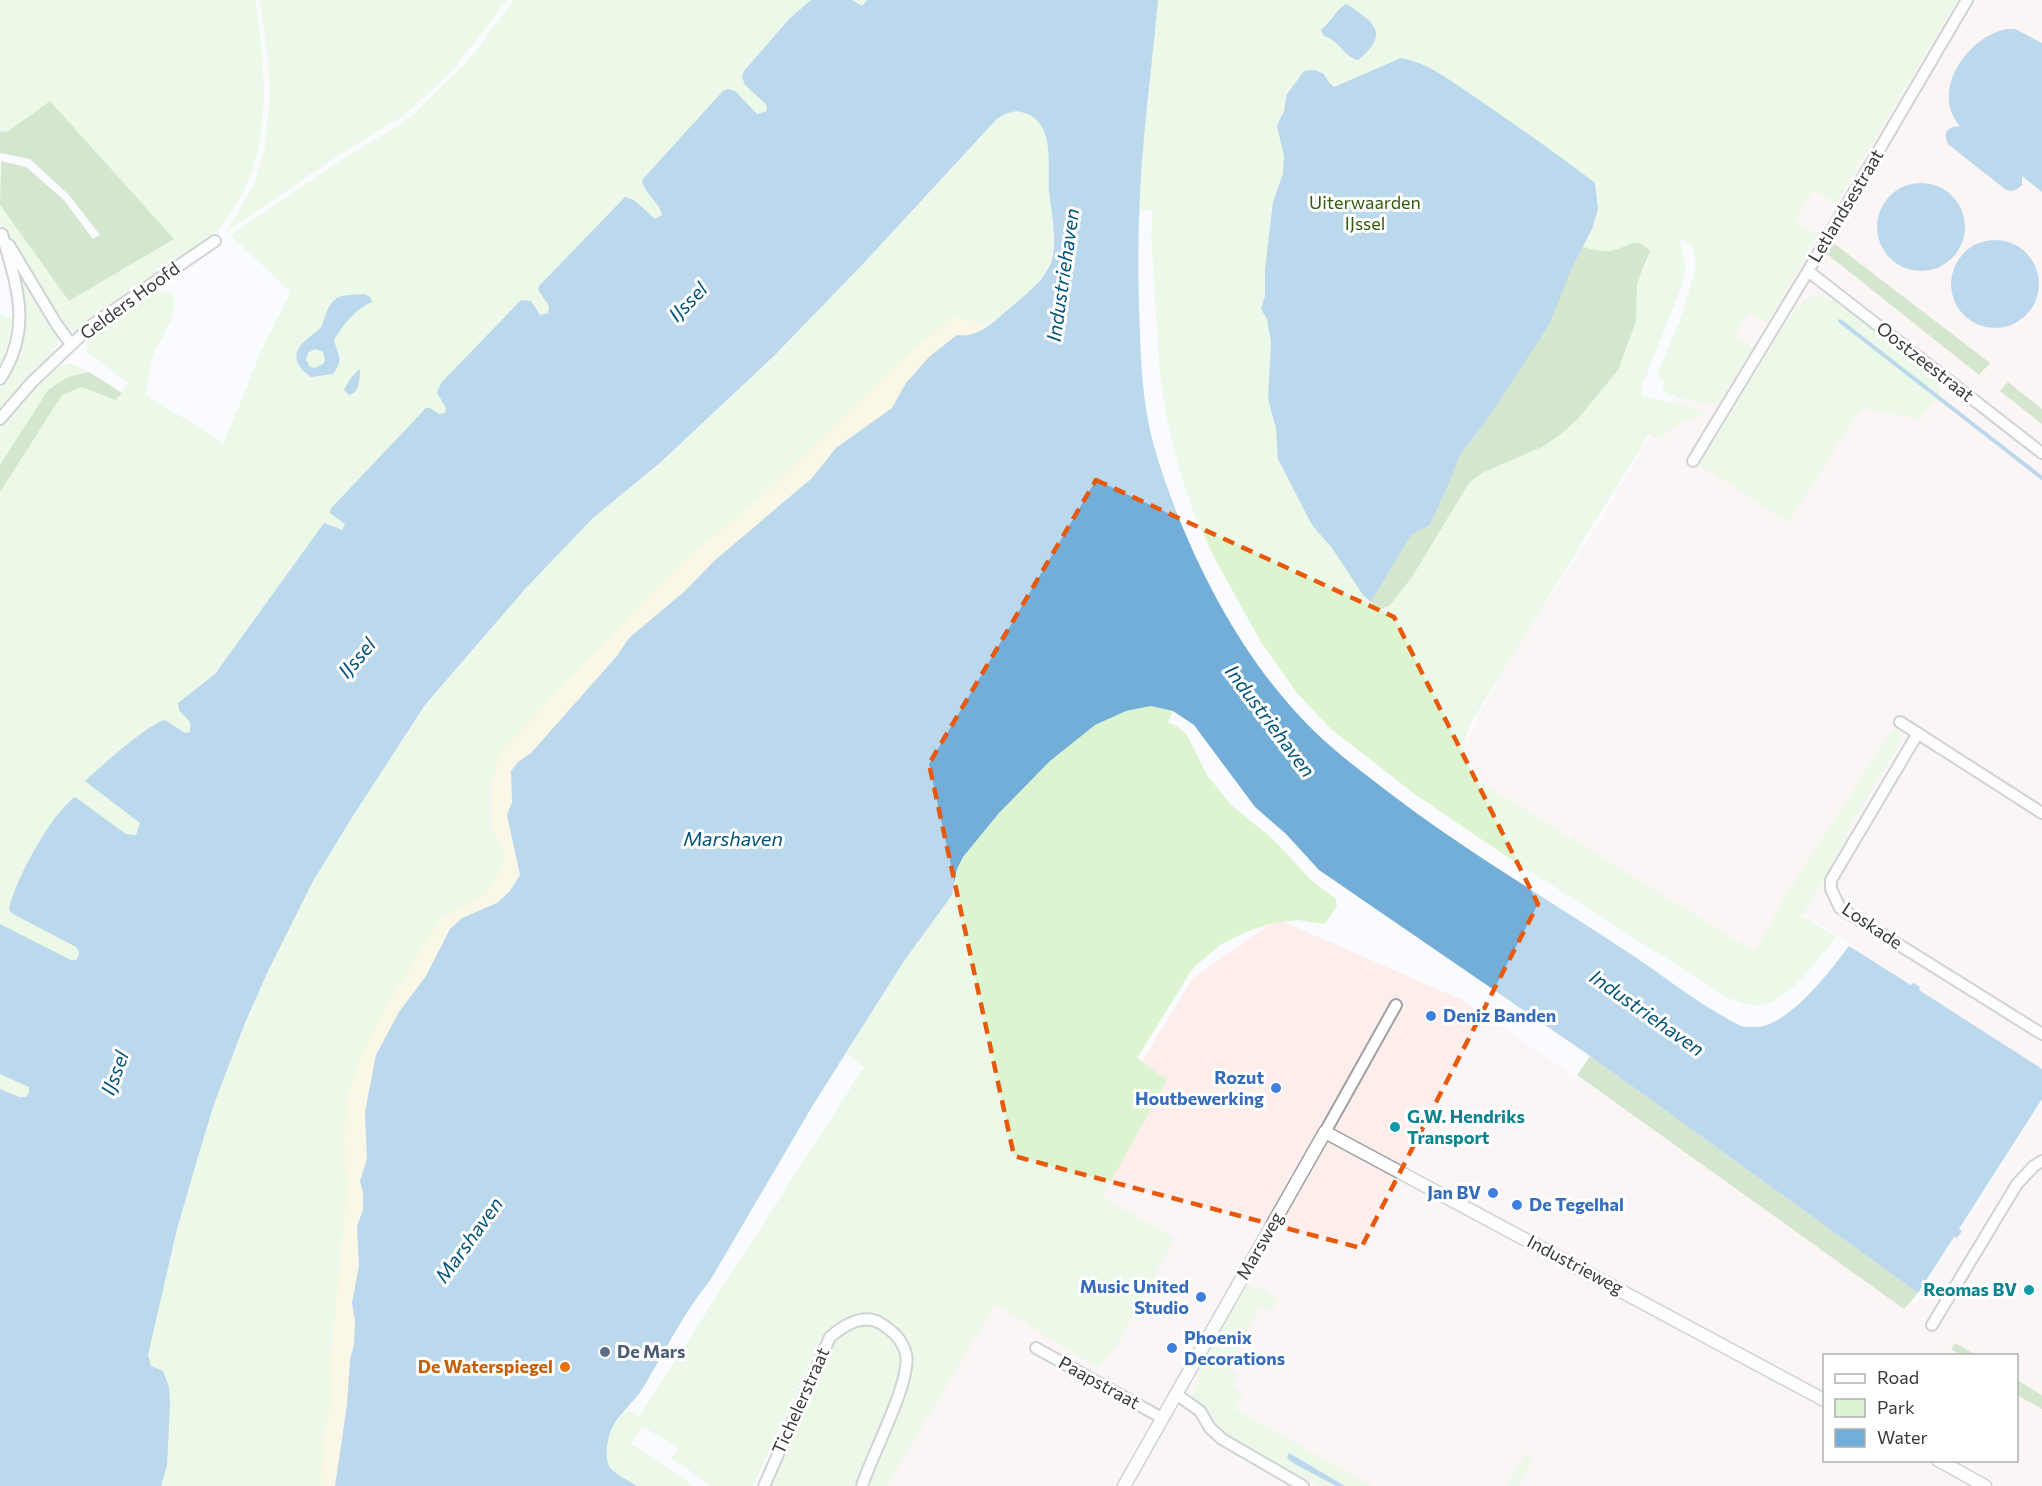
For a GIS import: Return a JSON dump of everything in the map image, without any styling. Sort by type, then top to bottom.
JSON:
[{"type":"street","name":"Letlandsestraat","points":[[1693,461],[1967,0]]},
{"type":"street","points":[[1,232],[57,325],[71,344]]},
{"type":"street","points":[[0,379],[15,349],[20,321],[17,289],[1,232]]},
{"type":"street","name":"Gelders Hoofd","points":[[0,419],[32,382],[92,325],[214,241]]},
{"type":"street","name":"Oostzeestraat","points":[[1808,271],[2042,453]]},
{"type":"street","points":[[1900,722],[2042,813]]},
{"type":"street","name":"Loskade","points":[[1918,733],[1831,880],[1831,889],[1840,908],[2042,1034]]},
{"type":"street","name":"Marsweg","points":[[1124,1486],[1396,1005]]},
{"type":"street","name":"Industrieweg","points":[[1325,1132],[1823,1399]]},
{"type":"street","points":[[1932,1325],[2017,1184],[2042,1161]]},
{"type":"street","name":"Tichelerstraat","points":[[764,1486],[830,1337],[844,1325],[860,1320],[876,1321],[890,1329],[901,1340],[907,1356],[904,1379],[862,1486]]},
{"type":"street","name":"Paapstraat","points":[[1036,1348],[1162,1418]]},
{"type":"street","points":[[1176,1394],[1200,1411],[1210,1428],[1222,1439],[1303,1486]]},
{"type":"street","points":[[1940,1462],[1985,1486]]},
{"type":"highlighted area","points":[[1096,480],[1394,617],[1538,904],[1361,1248],[1014,1156],[929,764]]},
{"type":"shaded area","points":[[1928,0],[1952,13],[1959,0],[2042,0],[2042,1070],[1783,900],[1755,954],[1492,792],[1459,752],[1516,649],[1593,532],[1769,238]]},
{"type":"shaded area","points":[[1277,919],[1460,999],[1915,1304],[2042,1103],[2042,1486],[882,1486],[1193,978]]},
{"type":"green space","points":[[0,0],[255,0],[260,33],[264,98],[255,161],[244,190],[227,218],[198,250],[103,315],[75,331],[67,330],[60,322],[27,263],[0,223],[0,205],[69,301],[174,239],[7,132],[0,131]]},
{"type":"green space","points":[[260,0],[507,0],[453,70],[403,116],[348,149],[227,231],[255,181],[265,147],[270,97]]},
{"type":"green space","points":[[514,0],[868,0],[764,119],[0,1197],[0,490],[62,395],[82,387],[115,400],[128,383],[138,389],[87,353],[86,336],[144,294],[160,292],[172,294],[174,302],[172,318],[153,357],[146,395],[224,443],[262,349],[291,292],[230,235],[339,161],[406,121],[469,60]]},
{"type":"green space","name":"Uiterwaarden IJssel","points":[[1126,0],[1958,0],[1836,203],[1813,190],[1795,222],[1817,235],[1768,323],[1748,312],[1735,336],[1754,347],[1719,402],[1698,402],[1664,391],[1664,380],[1657,374],[1679,323],[1695,271],[1693,247],[1679,238],[1685,271],[1683,283],[1641,389],[1643,396],[1703,410],[1703,415],[1678,424],[1660,439],[1649,434],[1474,718],[1465,743],[1464,751],[1468,766],[1479,781],[1755,952],[1781,903],[1893,728],[1899,732],[1902,740],[1856,816],[1847,837],[1802,916],[1836,937],[1801,979],[1779,997],[1768,1003],[1756,1005],[1728,998],[1509,858],[1416,795],[1331,729],[1296,692],[1261,642],[1216,561],[1195,516],[1179,469],[1160,376],[1151,234],[1153,211],[1052,209],[1051,260],[1047,270],[1032,289],[983,329],[519,864],[450,929],[335,1486],[160,1486],[156,1369],[150,1366],[147,1356],[177,1229],[214,1104],[267,971],[312,883],[351,819],[425,706],[526,588],[593,518],[661,463],[774,357],[996,121],[1012,112],[1040,117]],"holes":[[[1583,247],[1649,258],[1637,284],[1636,322],[1617,370],[1578,419],[1542,447],[1482,473],[1469,483],[1412,577],[1461,453],[1485,423],[1549,325],[1571,270]]]},
{"type":"green space","points":[[50,101],[174,239],[69,301],[0,205],[1,161],[26,167],[64,200],[93,239],[100,235],[69,195],[30,159],[0,153],[0,131],[7,132]]},
{"type":"green space","points":[[1832,242],[1990,363],[1979,375],[1827,254]]},
{"type":"green space","points":[[1632,243],[1640,243],[1650,251],[1637,284],[1636,322],[1618,370],[1578,419],[1557,437],[1542,447],[1482,473],[1469,483],[1412,577],[1389,606],[1377,610],[1371,602],[1411,535],[1430,525],[1461,453],[1485,423],[1513,380],[1583,247],[1608,251]]},
{"type":"green space","points":[[13,258],[57,332],[58,342],[52,356],[0,413],[0,388],[15,361],[24,327],[24,307]]},
{"type":"green space","points":[[1823,296],[1836,302],[1934,378],[1940,390],[1920,419],[1861,408],[1789,522],[1699,465],[1797,305],[1811,297]]},
{"type":"green space","points":[[0,313],[12,319],[8,343],[0,367]]},
{"type":"green space","points":[[70,363],[89,372],[68,377],[0,465],[0,425],[39,379],[59,366]]},
{"type":"green space","points":[[89,372],[122,393],[115,400],[82,387],[62,395],[0,492],[0,465],[48,390],[68,377]]},
{"type":"green space","points":[[2008,382],[2042,409],[2042,424],[2000,391]]},
{"type":"green space","points":[[1151,706],[1173,711],[1168,722],[1187,735],[1207,775],[1231,805],[1274,840],[1311,880],[1336,899],[1337,906],[1325,924],[1298,920],[1273,923],[1246,932],[1220,945],[1193,968],[1137,1058],[1167,1080],[1102,1197],[1175,1238],[1115,1348],[1097,1368],[995,1304],[887,1486],[870,1486],[879,1453],[910,1374],[910,1359],[900,1333],[890,1324],[866,1315],[852,1316],[833,1325],[821,1338],[753,1486],[712,1486],[671,1458],[678,1448],[642,1426],[631,1444],[694,1486],[637,1486],[616,1474],[607,1462],[607,1447],[612,1428],[627,1409],[639,1417],[864,1067],[846,1054],[955,884],[957,869],[963,857],[999,813],[1050,761],[1095,725],[1126,711]]},
{"type":"green space","points":[[1590,1056],[1918,1293],[1904,1309],[1577,1075]]},
{"type":"green space","points":[[1248,1287],[1264,1290],[1278,1300],[1271,1312],[1260,1307],[1229,1369],[1238,1374],[1232,1387],[1243,1393],[1235,1409],[1372,1486],[1345,1486],[1300,1459],[1293,1463],[1336,1486],[1317,1486],[1238,1442],[1222,1430],[1191,1395],[1203,1357],[1242,1289]]},
{"type":"green space","points":[[861,1326],[880,1330],[887,1335],[897,1349],[900,1368],[899,1378],[859,1486],[768,1486],[831,1343],[849,1329]]},
{"type":"green space","points":[[1955,1343],[1974,1354],[1959,1354],[1951,1349]]},
{"type":"green space","points":[[2018,1381],[2042,1395],[2042,1409],[2018,1396]]},
{"type":"green space","points":[[1525,1454],[1533,1459],[1518,1486],[1507,1486]]},
{"type":"sand","points":[[952,317],[989,325],[930,356],[906,383],[892,408],[836,448],[812,478],[629,638],[601,674],[531,753],[512,771],[512,802],[507,815],[520,874],[510,891],[497,903],[462,918],[450,929],[426,976],[399,1012],[376,1055],[364,1128],[367,1159],[360,1181],[363,1210],[357,1226],[359,1266],[352,1303],[355,1320],[348,1405],[335,1486],[321,1486],[323,1440],[330,1407],[331,1352],[347,1189],[344,1143],[347,1100],[358,1062],[380,1017],[440,918],[484,895],[503,865],[504,853],[492,831],[491,792],[499,753],[680,564],[763,495],[895,366]]},
{"type":"water","name":"Marshaven","points":[[811,0],[852,0],[862,6],[867,0],[1158,0],[1139,210],[1139,308],[1144,393],[1156,453],[1168,489],[1182,526],[1217,600],[1260,669],[1285,700],[1337,752],[1412,810],[1471,851],[1635,957],[1707,1007],[1735,1023],[1745,1027],[1759,1027],[1784,1016],[1809,994],[1849,946],[1911,985],[1913,983],[1920,987],[1919,990],[2042,1069],[2042,1099],[1959,1229],[1962,1231],[1957,1238],[1954,1237],[1918,1293],[1590,1056],[1319,870],[1286,834],[1255,807],[1194,725],[1173,711],[1151,706],[1126,711],[1095,725],[1050,761],[999,813],[963,857],[957,869],[952,895],[904,961],[813,1105],[711,1279],[683,1318],[643,1388],[612,1428],[607,1448],[608,1465],[637,1486],[335,1486],[347,1405],[350,1360],[354,1344],[355,1320],[352,1303],[359,1266],[357,1226],[363,1210],[360,1181],[367,1159],[365,1112],[376,1055],[399,1012],[426,976],[450,929],[462,918],[497,903],[510,891],[520,875],[507,815],[512,802],[511,771],[518,762],[531,753],[617,656],[629,638],[685,591],[714,561],[812,478],[836,448],[892,408],[906,383],[930,356],[957,335],[970,335],[988,326],[1039,282],[1052,259],[1054,242],[1048,146],[1042,126],[1035,118],[1025,113],[1013,112],[996,120],[774,356],[661,462],[593,518],[526,588],[425,705],[351,819],[312,883],[245,1023],[214,1104],[177,1229],[148,1355],[151,1366],[163,1371],[169,1387],[167,1466],[161,1486],[0,1486],[0,1089],[19,1097],[26,1097],[29,1087],[0,1074],[0,924],[71,960],[76,960],[79,954],[76,947],[9,910],[18,882],[35,849],[55,818],[75,797],[126,834],[136,835],[140,823],[85,781],[124,747],[158,723],[165,720],[185,733],[190,732],[190,722],[179,710],[178,703],[215,674],[324,523],[342,530],[345,524],[330,513],[331,508],[426,408],[439,414],[445,413],[446,408],[437,393],[441,383],[521,300],[531,301],[540,315],[548,313],[549,306],[538,290],[539,286],[625,197],[634,200],[655,219],[662,215],[642,180],[723,91],[728,89],[735,91],[757,114],[767,111],[766,104],[745,85],[742,77],[744,71],[789,19]]},
{"type":"water","points":[[1346,4],[1369,21],[1376,32],[1374,43],[1358,60],[1349,56],[1334,41],[1324,36],[1321,30]]},
{"type":"water","points":[[2006,29],[2015,29],[2042,43],[2042,192],[2022,176],[2020,187],[2013,191],[2006,190],[1946,140],[1946,133],[1949,129],[1960,126],[1952,112],[1949,97],[1951,82],[1957,67],[1978,43]]},
{"type":"water","points":[[1401,58],[1422,64],[1450,80],[1595,183],[1598,209],[1592,229],[1571,270],[1549,325],[1485,423],[1461,453],[1430,525],[1411,535],[1371,602],[1363,595],[1332,548],[1312,525],[1278,459],[1276,429],[1268,398],[1271,342],[1267,319],[1261,309],[1265,296],[1265,269],[1273,202],[1283,174],[1284,156],[1277,126],[1284,111],[1287,94],[1304,71],[1315,70],[1324,74],[1334,87]]},
{"type":"water","points":[[1921,183],[1946,190],[1958,202],[1965,227],[1958,252],[1946,264],[1921,271],[1896,264],[1884,252],[1877,227],[1884,202],[1896,190]]},
{"type":"water","points":[[1995,240],[2012,244],[2026,253],[2035,267],[2039,284],[2035,301],[2026,315],[2012,324],[1995,328],[1978,324],[1964,315],[1955,301],[1951,284],[1955,267],[1964,253],[1978,244]]},
{"type":"water","points":[[365,294],[372,302],[350,318],[334,340],[339,361],[333,374],[311,377],[298,364],[298,349],[321,327],[329,307],[337,298]],"holes":[[[315,349],[323,352],[325,360],[323,364],[315,368],[310,367],[306,360],[308,353]]]},
{"type":"water","points":[[359,369],[358,386],[353,394],[349,395],[344,390]]},
{"type":"water","points":[[1289,1453],[1345,1486],[1336,1486],[1293,1463],[1287,1458]]},
{"type":"waterway","points":[[1840,321],[2042,478]]},
{"type":"place","name":"Deniz Banden","points":[[1431,1016]]},
{"type":"place","name":"Rozut Houtbewerking","points":[[1276,1088]]},
{"type":"place","name":"G.W. Hendriks Transport","points":[[1395,1127]]},
{"type":"place","name":"Jan BV","points":[[1493,1193]]},
{"type":"place","name":"De Tegelhal","points":[[1517,1205]]},
{"type":"place","name":"Reomas BV","points":[[2029,1290]]},
{"type":"place","name":"Music United Studio","points":[[1201,1297]]},
{"type":"place","name":"Phoenix Decorations","points":[[1172,1348]]},
{"type":"place","name":"De Mars","points":[[605,1352]]},
{"type":"place","name":"De Waterspiegel","points":[[565,1367]]},
{"type":"water label","name":"Industriehaven","points":[[1063,275]]},
{"type":"water label","name":"IJssel","points":[[688,302]]},
{"type":"water label","name":"IJssel","points":[[357,658]]},
{"type":"water label","name":"Industriehaven","points":[[1270,721]]},
{"type":"water label","name":"Industriehaven","points":[[1647,1013]]},
{"type":"water label","name":"IJssel","points":[[115,1073]]}]
